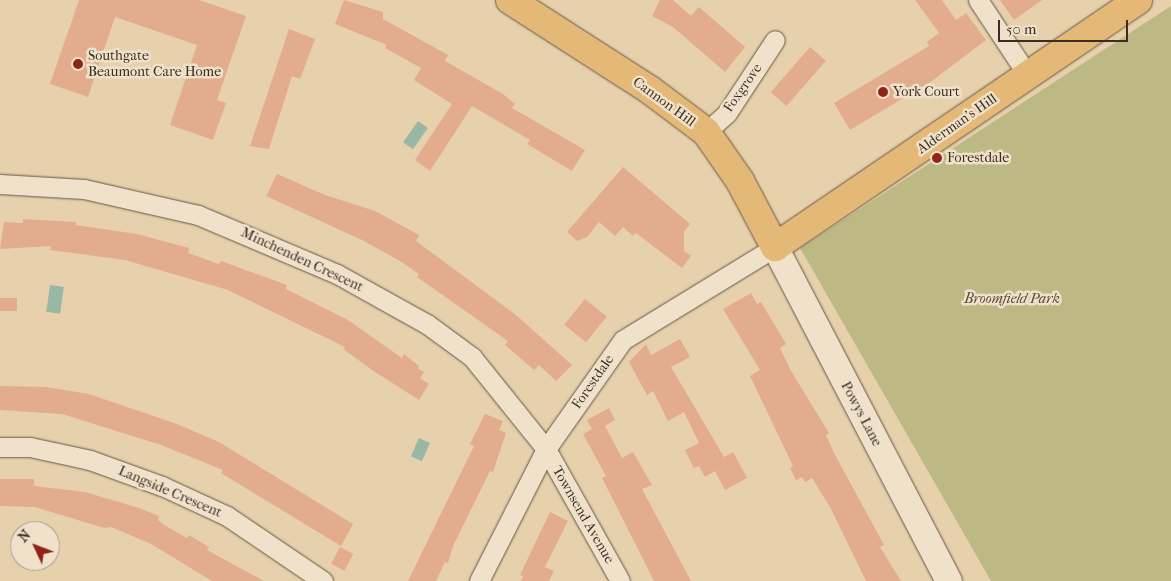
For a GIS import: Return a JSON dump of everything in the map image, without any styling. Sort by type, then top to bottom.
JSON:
[{"type":"main road","name":"Cannon Hill","points":[[510,0],[650,90],[706,132],[740,181],[775,246]]},
{"type":"main road","name":"Alderman's Hill","points":[[775,246],[946,132],[1027,74],[1138,0]]},
{"type":"main road","name":"Powys Lane","points":[[775,246],[949,581]]},
{"type":"street","points":[[978,0],[1027,74]]},
{"type":"street","name":"Foxgrove","points":[[706,132],[727,113],[775,40]]},
{"type":"street","name":"Minchenden Crescent","points":[[0,184],[84,189],[198,215],[337,274],[427,324],[472,357],[546,449]]},
{"type":"street","name":"Forestdale","points":[[479,581],[546,449],[623,340],[775,246]]},
{"type":"street","name":"Langside Crescent","points":[[0,447],[30,447],[90,460],[162,486],[227,516],[323,581]]},
{"type":"street","name":"Townsend Avenue","points":[[546,449],[620,581]]},
{"type":"green space","name":"Broomfield Park","points":[[1171,6],[1171,581],[991,581],[800,248]]},
{"type":"shaded area","points":[[418,121],[428,128],[413,149],[403,142]]},
{"type":"shaded area","points":[[50,285],[64,287],[60,314],[46,312]]},
{"type":"shaded area","points":[[419,438],[430,443],[422,461],[411,456]]},
{"type":"building","points":[[79,0],[199,0],[246,16],[217,100],[226,103],[213,140],[170,125],[197,45],[115,17],[88,97],[50,84]]},
{"type":"building","points":[[344,0],[383,12],[383,19],[448,55],[445,61],[503,94],[515,104],[512,108],[585,150],[572,171],[527,144],[530,140],[472,106],[430,171],[415,160],[452,104],[414,80],[421,68],[385,48],[387,45],[335,24]]},
{"type":"building","points":[[660,0],[673,0],[691,16],[699,7],[745,47],[725,72],[673,27],[652,16]]},
{"type":"building","points":[[915,0],[942,0],[956,20],[966,13],[986,40],[932,81],[850,130],[834,103],[929,46],[927,42],[939,33]]},
{"type":"building","points":[[1000,0],[1042,0],[1014,20]]},
{"type":"building","points":[[289,29],[315,39],[300,79],[292,76],[269,149],[250,146]]},
{"type":"building","points":[[810,47],[826,61],[786,106],[771,92]]},
{"type":"building","points":[[623,167],[690,224],[684,232],[684,251],[691,256],[682,268],[636,233],[633,236],[623,227],[615,236],[599,222],[587,237],[577,241],[567,232]]},
{"type":"building","points":[[277,174],[325,195],[375,211],[419,235],[416,241],[516,315],[572,365],[556,381],[539,365],[534,370],[505,345],[508,341],[417,277],[419,274],[400,261],[362,240],[266,196]]},
{"type":"building","points":[[23,219],[76,222],[76,225],[137,234],[189,248],[188,253],[219,264],[221,261],[287,285],[286,289],[348,320],[402,358],[404,354],[419,366],[418,369],[424,372],[420,378],[429,384],[419,400],[375,372],[343,349],[345,347],[228,290],[125,260],[50,250],[51,246],[0,249],[4,222],[23,223]]},
{"type":"building","points":[[751,293],[757,304],[761,302],[786,344],[780,348],[791,371],[829,433],[826,435],[834,453],[884,545],[880,547],[901,581],[866,581],[830,507],[812,478],[805,482],[802,477],[796,480],[790,468],[793,466],[750,376],[760,370],[723,309]]},
{"type":"building","points":[[0,298],[17,298],[17,311],[0,311]]},
{"type":"building","points":[[585,299],[607,317],[586,342],[564,325]]},
{"type":"building","points":[[680,339],[690,357],[671,367],[724,457],[733,452],[747,478],[725,490],[715,471],[705,477],[699,466],[694,468],[685,450],[699,443],[684,412],[668,421],[653,391],[647,395],[629,362],[646,344],[651,355]]},
{"type":"building","points":[[0,386],[46,387],[89,394],[177,424],[219,442],[353,524],[341,546],[221,473],[223,470],[161,445],[62,414],[0,410]]},
{"type":"building","points":[[609,408],[615,420],[605,426],[622,458],[633,452],[652,485],[642,489],[691,581],[654,581],[602,478],[606,476],[583,434],[592,429],[587,420]]},
{"type":"building","points":[[485,414],[503,421],[499,430],[506,433],[493,472],[490,471],[453,546],[448,563],[445,562],[436,581],[408,581],[474,446],[470,444]]},
{"type":"building","points":[[0,479],[34,479],[34,486],[85,492],[139,508],[159,516],[158,520],[164,525],[187,538],[189,535],[209,547],[207,550],[264,581],[212,581],[151,544],[111,527],[104,528],[35,507],[0,506]]},
{"type":"building","points":[[550,512],[568,521],[545,567],[554,571],[549,581],[521,581],[523,576],[520,575]]},
{"type":"building","points":[[340,547],[353,554],[344,571],[331,564]]},
{"type":"place","name":"Southgate Beaumont Care Home","points":[[78,64]]},
{"type":"place","name":"York Court","points":[[883,92]]},
{"type":"place","name":"Forestdale","points":[[937,158]]}]
